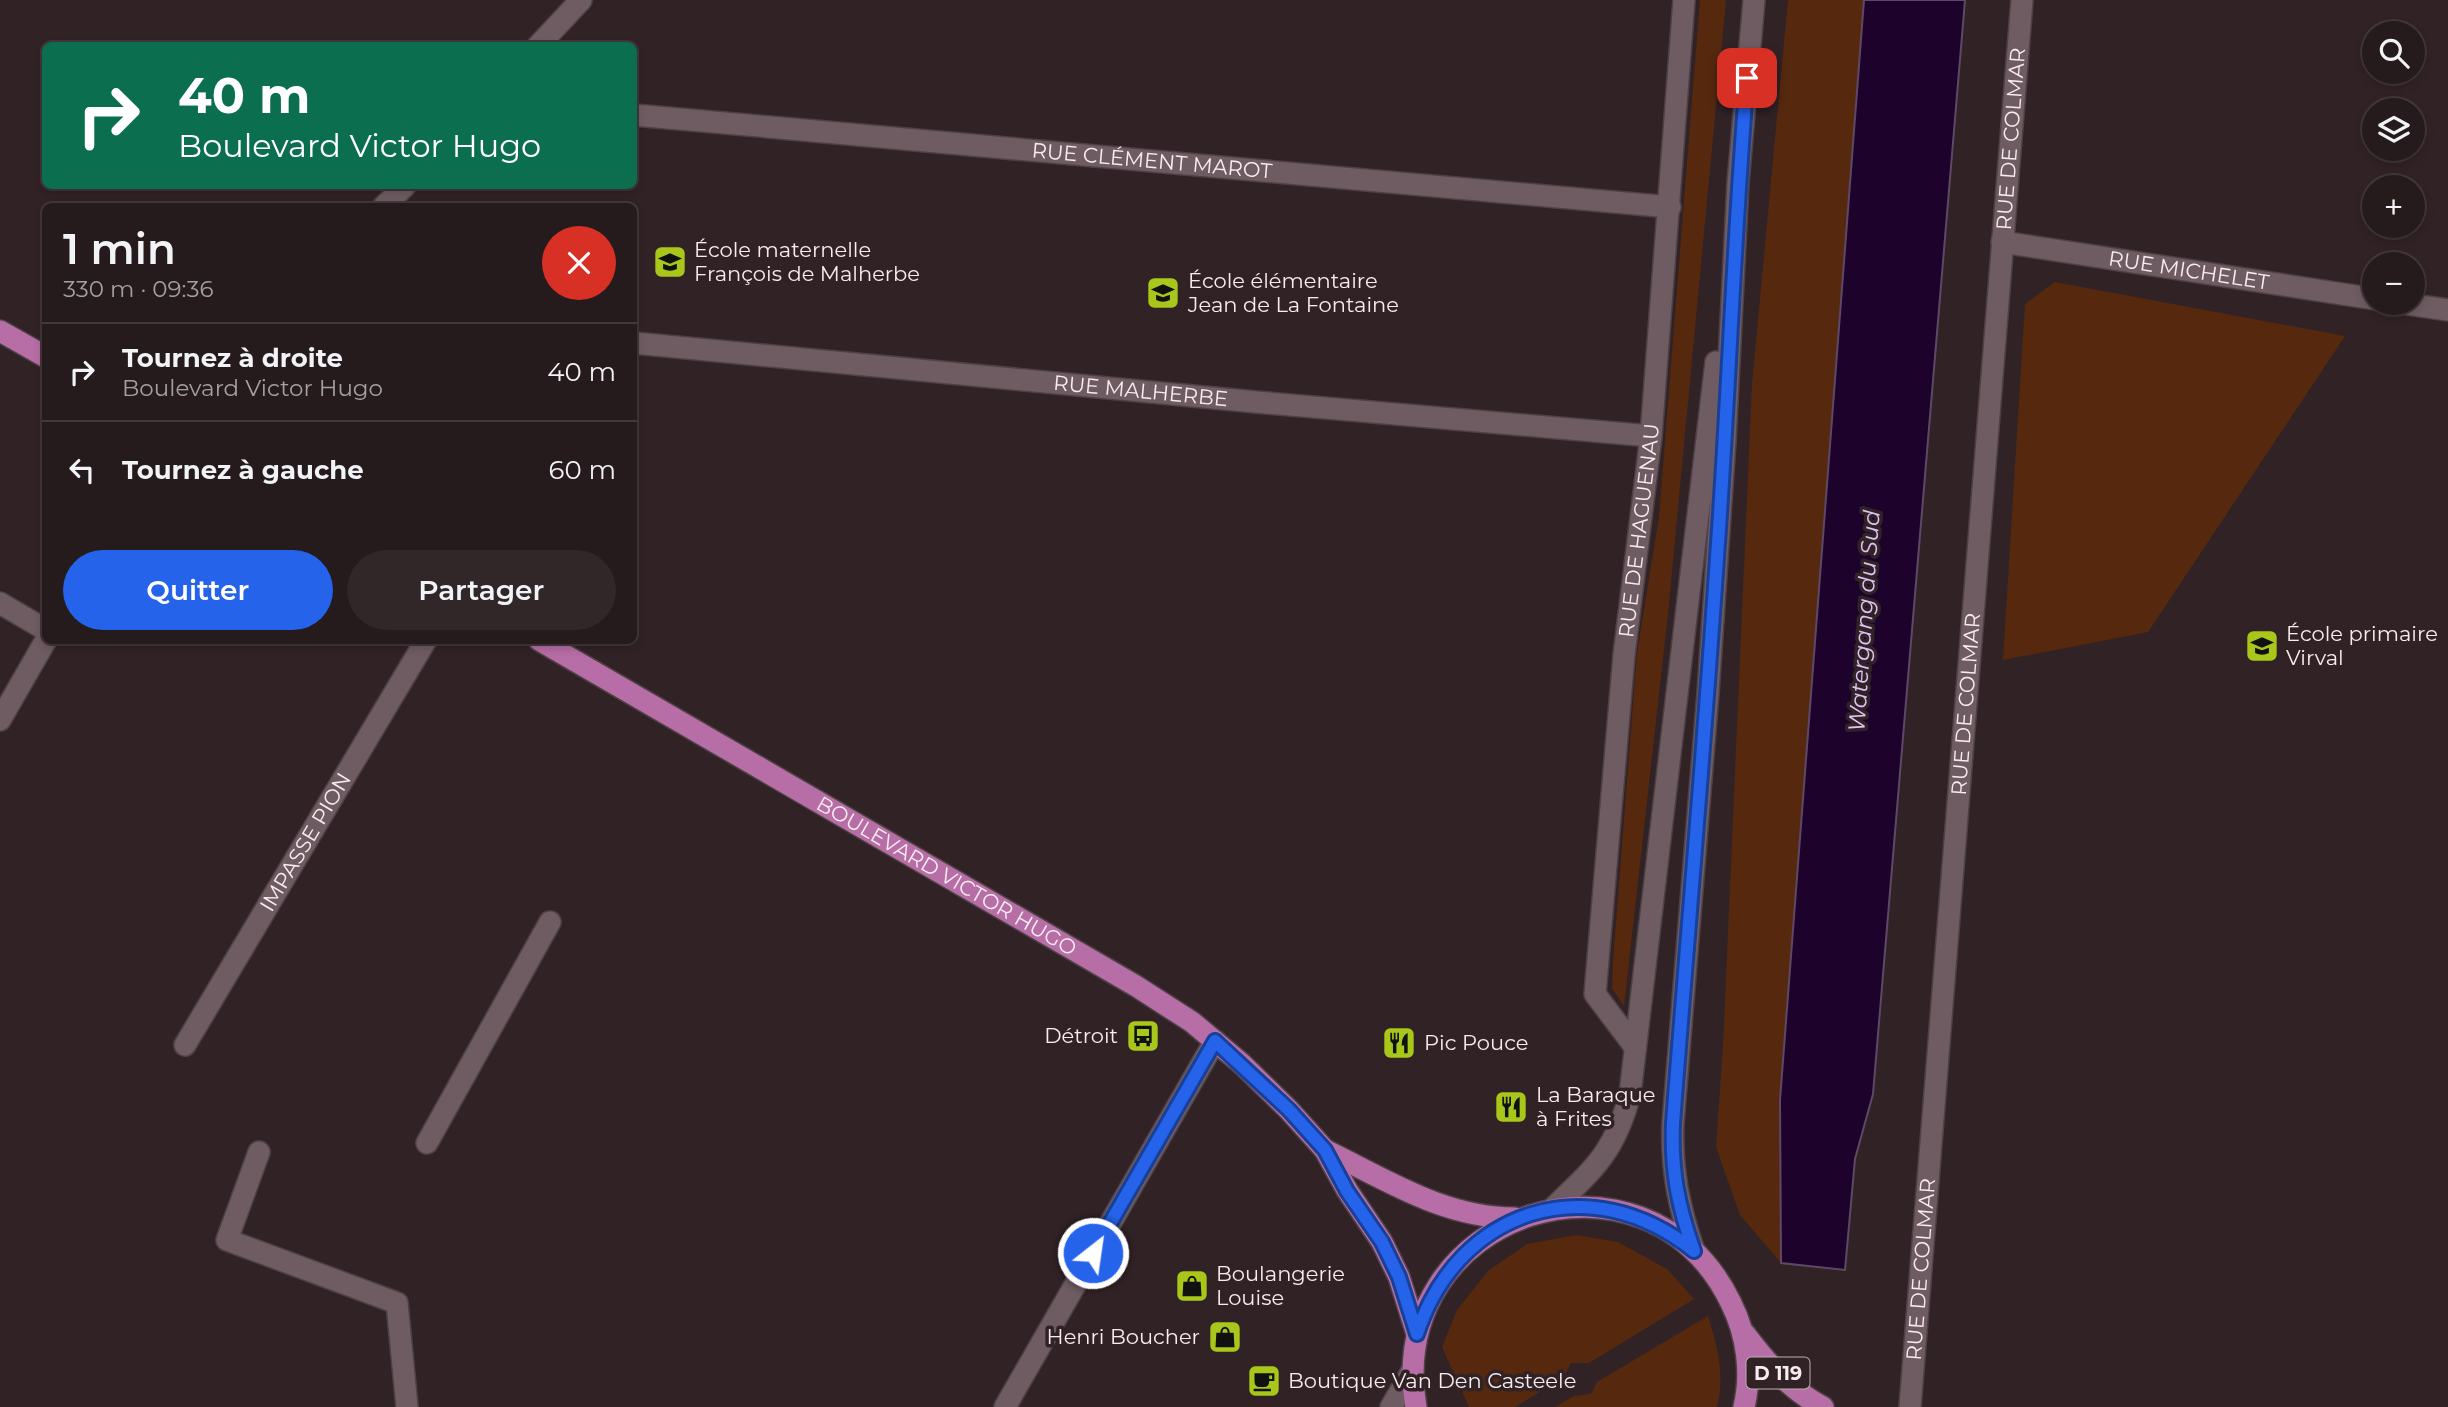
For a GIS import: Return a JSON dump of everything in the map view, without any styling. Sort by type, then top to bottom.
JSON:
[{"type":"main road","points":[[0,331],[42,355]]},
{"type":"main road","name":"BOULEVARD VICTOR HUGO","points":[[546,644],[1136,986],[1192,1022],[1289,1110],[1325,1150],[1347,1191],[1382,1242],[1399,1277],[1417,1334]]},
{"type":"main road","name":"BOULEVARD VICTOR HUGO","points":[[1325,1150],[1427,1202],[1480,1216],[1520,1218]]},
{"type":"main road","points":[[1416,1407],[1412,1371],[1417,1334],[1438,1285],[1461,1257],[1488,1234],[1520,1218],[1551,1210],[1585,1207],[1619,1212],[1651,1223],[1694,1251],[1718,1279],[1742,1329],[1747,1365],[1744,1407]]},
{"type":"main road","name":"D 119","points":[[1742,1329],[1790,1386],[1823,1407]]},
{"type":"street","points":[[542,42],[581,0]]},
{"type":"street","name":"RUE DE HAGUENAU","points":[[1635,1047],[1595,993],[1623,655],[1651,436],[1684,0]]},
{"type":"street","points":[[1551,1210],[1596,1166],[1615,1140],[1630,1094],[1738,183],[1754,0]]},
{"type":"street","name":"RUE DE COLMAR","points":[[1910,1407],[2022,0]]},
{"type":"street","name":"RUE CLÉMENT MAROT","points":[[637,115],[1670,207]]},
{"type":"street","points":[[1694,1251],[1677,1197],[1672,1150],[1711,653],[1738,183]]},
{"type":"street","points":[[387,203],[402,189]]},
{"type":"street","name":"RUE MICHELET","points":[[2002,242],[2362,297]]},
{"type":"street","points":[[2425,307],[2448,310]]},
{"type":"street","name":"RUE MALHERBE","points":[[637,343],[1651,436]]},
{"type":"street","points":[[0,603],[42,628]]},
{"type":"street","points":[[0,720],[44,644]]},
{"type":"street","name":"IMPASSE PION","points":[[185,1045],[424,644]]},
{"type":"street","points":[[427,1143],[550,922]]},
{"type":"street","points":[[1005,1407],[1215,1041]]},
{"type":"street","points":[[259,1152],[227,1240],[397,1303],[407,1407]]},
{"type":"street","points":[[1391,1407],[1412,1371]]},
{"type":"shaded area","points":[[1700,0],[1726,0],[1668,614],[1624,1006],[1612,988],[1613,961],[1637,653],[1659,517]]},
{"type":"shaded area","points":[[1788,0],[1864,0],[1780,1100],[1781,1263],[1740,1215],[1716,1147],[1723,1047],[1752,384]]},
{"type":"shaded area","points":[[2055,282],[2345,336],[2148,632],[2003,660],[2025,304]]},
{"type":"shaded area","points":[[1576,1235],[1618,1242],[1667,1269],[1694,1299],[1589,1363],[1571,1363],[1563,1378],[1515,1407],[1469,1407],[1442,1347],[1457,1310],[1488,1271],[1527,1244]]},
{"type":"shaded area","points":[[1708,1316],[1719,1361],[1717,1407],[1555,1407],[1574,1396],[1591,1394],[1597,1382]]},
{"type":"water","name":"Watergang du Sud","points":[[1864,0],[1965,0],[1873,1094],[1855,1159],[1845,1270],[1781,1263],[1780,1100]]},
{"type":"place","name":"École maternelle François de Malherbe","points":[[670,262]]},
{"type":"place","name":"École élémentaire Jean de La Fontaine","points":[[1163,293]]},
{"type":"place","name":"École primaire Virval","points":[[2262,646]]},
{"type":"place","name":"Détroit","points":[[1143,1036]]},
{"type":"place","name":"Pic Pouce","points":[[1399,1043]]},
{"type":"place","name":"La Baraque à Frites","points":[[1511,1107]]},
{"type":"place","name":"Boulangerie Louise","points":[[1192,1286]]},
{"type":"place","name":"Henri Boucher","points":[[1225,1337]]},
{"type":"place","name":"Boutique Van Den Casteele","points":[[1264,1381]]},
{"type":"route","points":[[1093,1253],[1215,1041],[1289,1110],[1325,1150],[1347,1191],[1382,1242],[1399,1277],[1417,1334],[1438,1285],[1461,1257],[1488,1234],[1536,1213],[1585,1207],[1619,1212],[1651,1223],[1694,1251],[1681,1215],[1674,1183],[1673,1123],[1708,693],[1725,441],[1738,183],[1747,78]]}]
